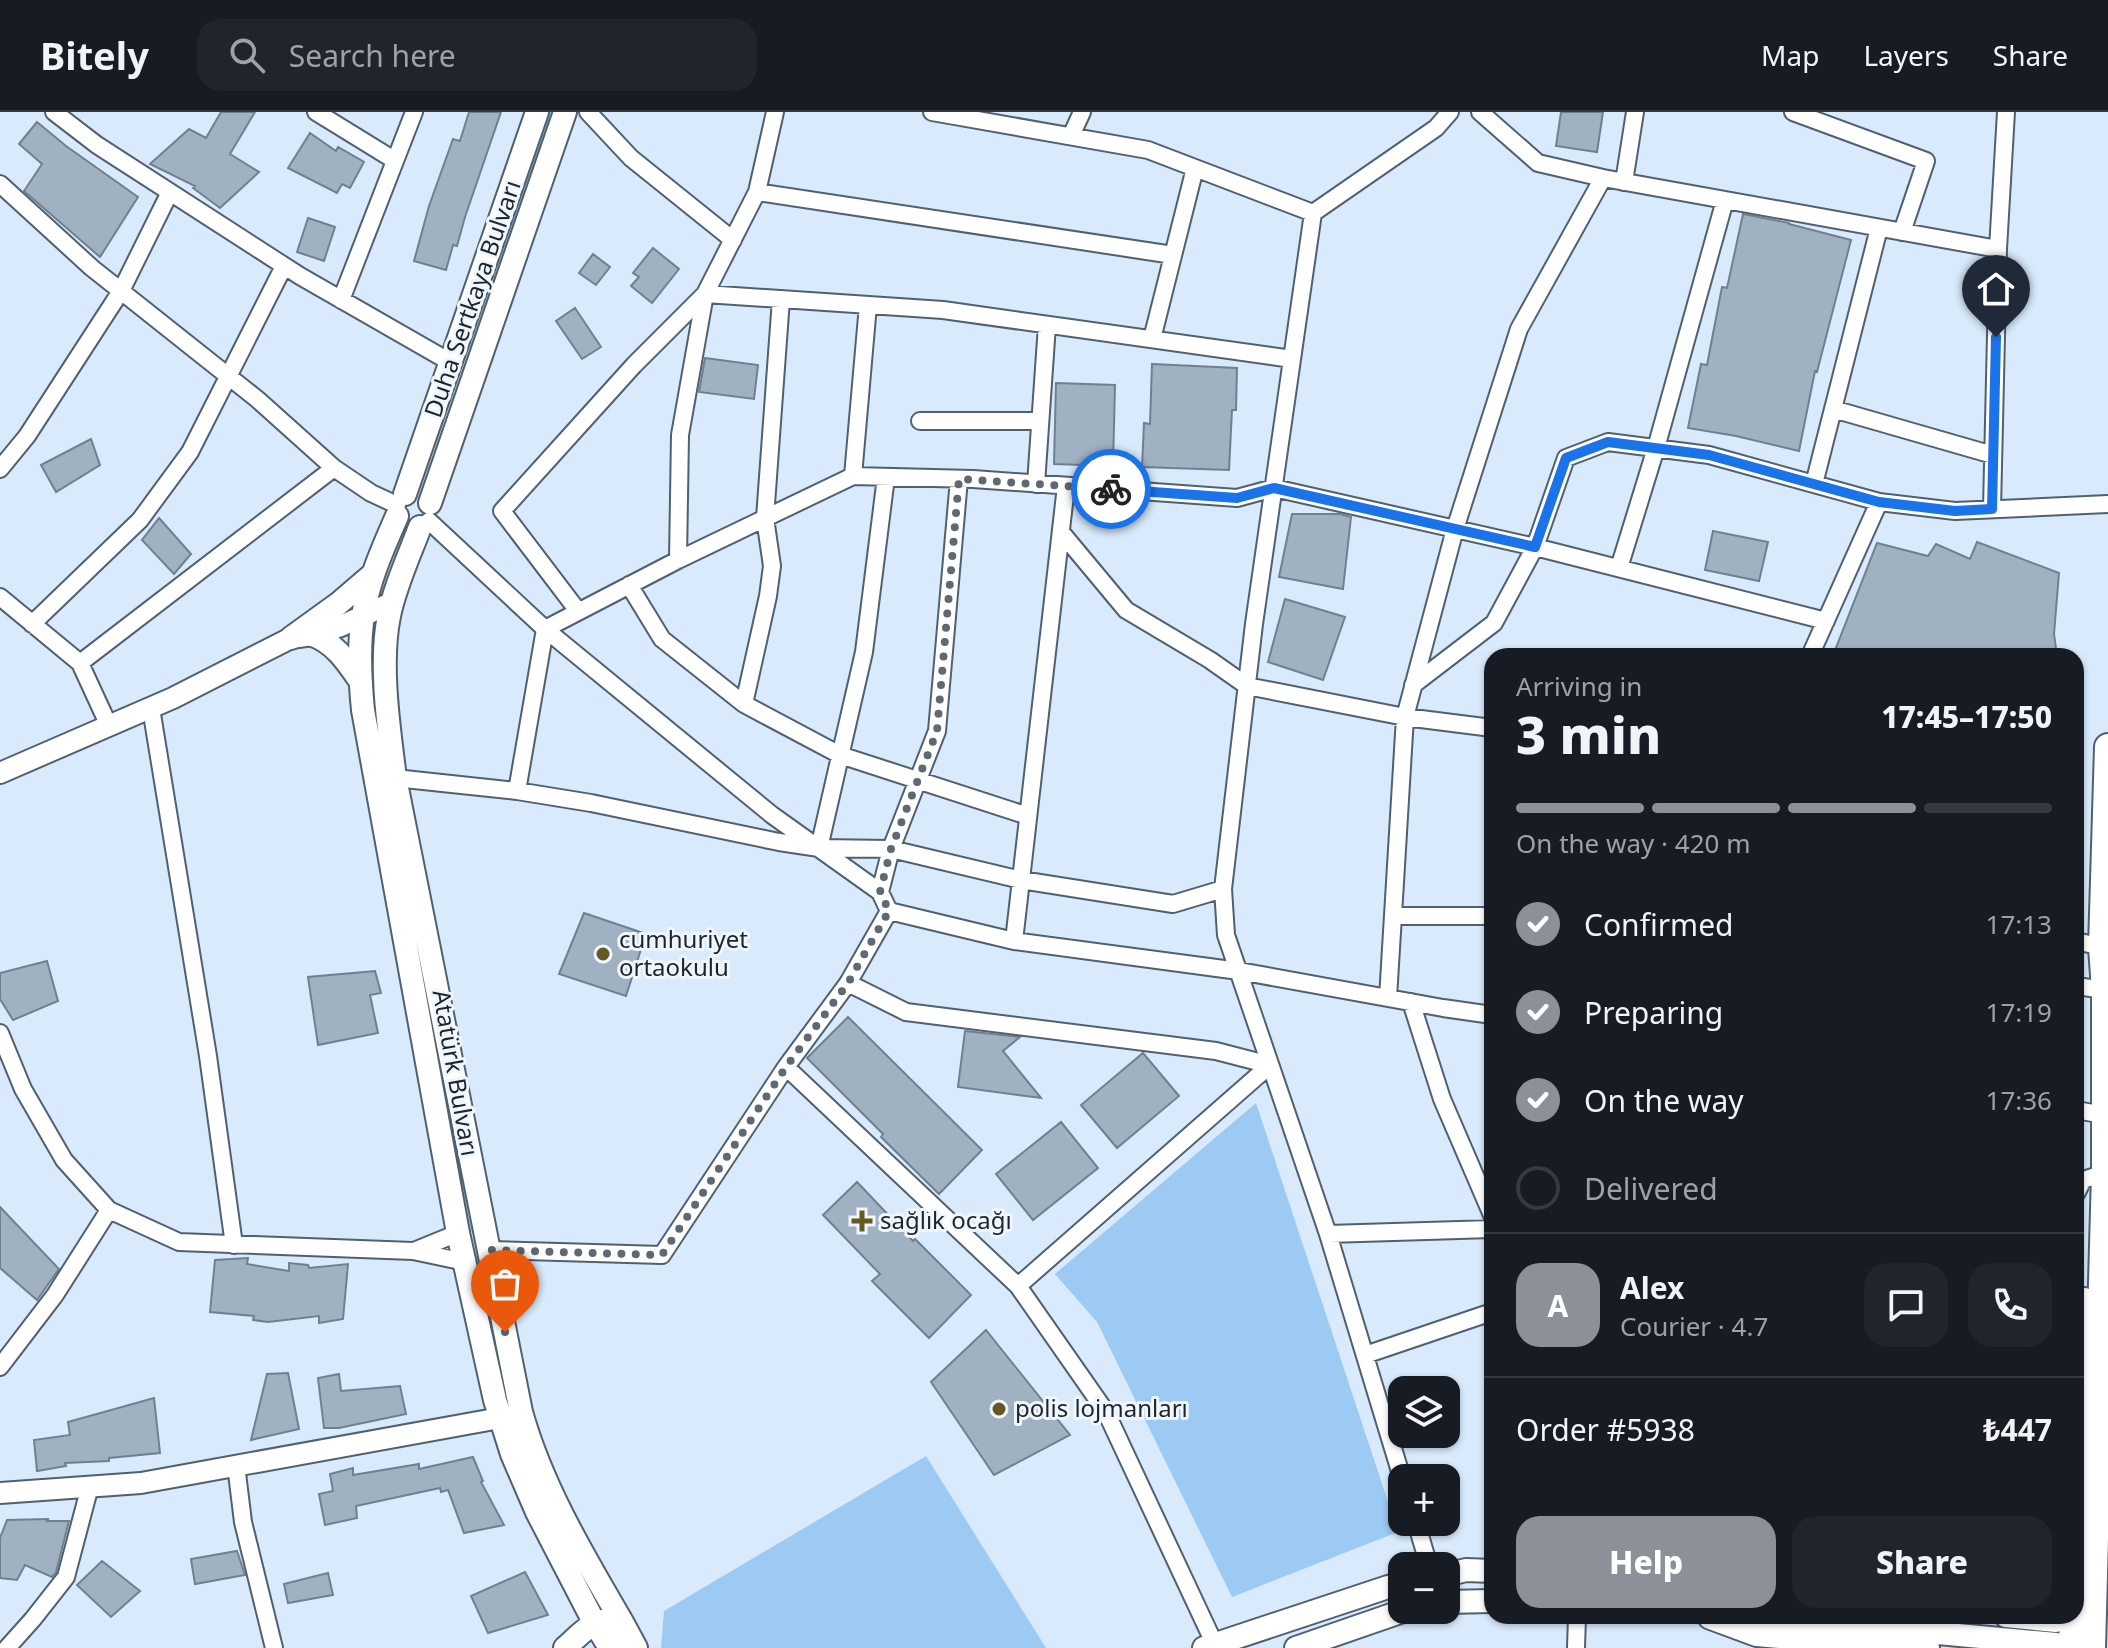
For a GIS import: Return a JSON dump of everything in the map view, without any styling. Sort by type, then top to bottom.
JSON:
[{"type":"highway","points":[[2092,1648],[2105,1173],[2105,990],[2102,947],[2108,747]]},
{"type":"highway","points":[[2084,1293],[2086,1235],[2105,1173]]},
{"type":"highway","points":[[1733,1624],[1757,1633],[1926,1648]]},
{"type":"highway","points":[[2064,1646],[2065,1624]]},
{"type":"main road","name":"Duha Sertkaya Bulvarı","points":[[399,505],[537,112]]},
{"type":"main road","name":"Duha Sertkaya Bulvarı","points":[[565,112],[426,517],[393,602],[386,637],[386,672],[395,778],[489,1250],[510,1415],[537,1458],[555,1501],[636,1648]]},
{"type":"main road","points":[[417,493],[427,498],[426,517],[408,528],[403,525],[399,505],[417,493]]},
{"type":"main road","name":"Atatürk Bulvarı","points":[[399,505],[373,574],[362,617],[363,710],[458,1233],[510,1415],[512,1454],[537,1512],[610,1648]]},
{"type":"main road","points":[[302,636],[373,574]]},
{"type":"main road","points":[[302,636],[332,644],[361,682]]},
{"type":"main road","points":[[458,1233],[489,1250]]},
{"type":"main road","points":[[465,1262],[489,1250]]},
{"type":"main road","points":[[1460,1572],[1484,1571]]},
{"type":"main road","points":[[1209,1646],[1388,1588]]},
{"type":"main road","points":[[1460,1602],[1484,1601]]},
{"type":"main road","points":[[1296,1648],[1388,1616]]},
{"type":"main road","points":[[565,1648],[594,1622],[622,1622],[618,1639],[610,1648]]},
{"type":"main road","points":[[1837,1624],[2064,1646]]},
{"type":"street","points":[[54,112],[97,145],[284,266],[450,362]]},
{"type":"street","points":[[316,112],[394,160]]},
{"type":"street","points":[[341,300],[414,112]]},
{"type":"street","points":[[588,112],[631,158],[733,240]]},
{"type":"street","points":[[678,560],[680,435],[705,294],[757,192],[775,112]]},
{"type":"street","points":[[932,112],[1148,150],[1313,213]]},
{"type":"street","points":[[1071,136],[1082,112]]},
{"type":"street","points":[[1398,1464],[1328,1234],[1226,935],[1223,889],[1247,686],[1313,213],[1436,128],[1450,112]]},
{"type":"street","points":[[1480,112],[1538,163],[1624,182],[1998,249]]},
{"type":"street","points":[[1624,182],[1635,112]]},
{"type":"street","points":[[1793,112],[1926,161],[1902,232]]},
{"type":"street","points":[[1992,509],[1998,249],[2006,112]]},
{"type":"street","points":[[1152,339],[1195,168]]},
{"type":"street","points":[[1388,998],[1405,717],[1413,685],[1455,529],[1519,329],[1603,178]]},
{"type":"street","points":[[0,184],[92,268],[257,399],[334,468],[371,493],[399,505]]},
{"type":"street","points":[[0,469],[27,436],[121,291],[170,192]]},
{"type":"street","points":[[757,192],[1173,255]]},
{"type":"street","points":[[1619,568],[1725,200]]},
{"type":"street","points":[[1814,484],[1879,228]]},
{"type":"street","points":[[32,624],[140,520],[190,452],[284,266]]},
{"type":"street","points":[[578,611],[502,511],[634,365],[705,294],[943,310],[1292,359]]},
{"type":"street","points":[[744,704],[772,566],[765,518],[781,299]]},
{"type":"street","points":[[853,476],[868,305]]},
{"type":"street","points":[[1036,484],[1047,325]]},
{"type":"street","points":[[1833,409],[1993,455]]},
{"type":"street","points":[[920,421],[1040,421]]},
{"type":"street","points":[[1413,685],[1494,623],[1535,547],[1566,458],[1608,442],[1709,455],[1879,502],[1955,511],[2108,504]]},
{"type":"street","points":[[80,663],[334,468]]},
{"type":"street","points":[[545,629],[678,560],[853,476],[959,479],[1237,498],[1274,488],[1535,547],[1826,621]]},
{"type":"street","points":[[819,848],[864,652],[886,477]]},
{"type":"street","points":[[880,892],[891,849],[937,731],[959,479]]},
{"type":"street","points":[[1014,941],[1066,486]]},
{"type":"street","points":[[1814,648],[1879,502]]},
{"type":"street","points":[[426,517],[545,629],[772,815],[880,892],[889,911]]},
{"type":"street","points":[[1061,532],[1126,610],[1247,686],[1405,717],[1484,727]]},
{"type":"street","points":[[629,585],[662,639],[744,704],[840,755],[1028,816]]},
{"type":"street","points":[[0,597],[80,663],[109,726]]},
{"type":"street","points":[[0,773],[151,708],[302,636],[341,626],[393,602]]},
{"type":"street","points":[[517,791],[545,629]]},
{"type":"street","points":[[151,708],[208,1056],[234,1245]]},
{"type":"street","points":[[395,778],[517,791],[591,803],[819,848],[891,849],[1021,880],[1173,904],[1223,889]]},
{"type":"street","points":[[489,1250],[662,1255],[786,1067],[848,983],[889,911]]},
{"type":"street","points":[[889,911],[1014,941],[1239,971],[1484,1014]]},
{"type":"street","points":[[1393,916],[1484,916]]},
{"type":"street","points":[[2084,943],[2102,947]]},
{"type":"street","points":[[848,983],[906,1012],[1216,1051],[1270,1065]]},
{"type":"street","points":[[2084,987],[2105,990]]},
{"type":"street","points":[[1411,1002],[1442,1099],[1484,1196]]},
{"type":"street","points":[[0,1033],[23,1089],[64,1160],[109,1210],[179,1242],[413,1251],[465,1262]]},
{"type":"street","points":[[1018,1286],[1270,1065]]},
{"type":"street","points":[[786,1067],[1018,1286],[1106,1412],[1209,1646]]},
{"type":"street","points":[[2084,1111],[2104,1115]]},
{"type":"street","points":[[2084,1180],[2105,1173]]},
{"type":"street","points":[[0,1367],[55,1295],[109,1210]]},
{"type":"street","points":[[1328,1234],[1484,1229]]},
{"type":"street","points":[[413,1251],[458,1233]]},
{"type":"street","points":[[1365,1355],[1484,1315]]},
{"type":"street","points":[[0,1493],[141,1483],[510,1415]]},
{"type":"street","points":[[236,1465],[243,1522],[274,1648]]},
{"type":"street","points":[[7,1648],[66,1577],[90,1486]]},
{"type":"street","points":[[1576,1648],[1577,1624]]},
{"type":"shaded area","points":[[549,112],[553,112],[430,482],[425,481]]},
{"type":"shaded area","points":[[379,619],[388,788],[474,1231],[469,1232],[382,790],[370,682],[368,624]]},
{"type":"shaded area","points":[[1256,1103],[1388,1502],[1388,1536],[1232,1597],[1097,1322],[1055,1274]]},
{"type":"shaded area","points":[[926,1456],[1046,1648],[661,1648],[664,1611]]},
{"type":"building","points":[[221,112],[255,112],[230,154],[259,172],[220,208],[193,188],[195,186],[150,164],[189,129],[206,138]]},
{"type":"building","points":[[469,112],[501,112],[457,246],[453,245],[446,270],[414,261],[429,206],[453,139],[460,141]]},
{"type":"building","points":[[1561,112],[1603,112],[1597,152],[1556,146]]},
{"type":"building","points":[[37,122],[138,197],[100,257],[24,191],[42,164],[19,144]]},
{"type":"building","points":[[310,133],[336,151],[338,147],[364,162],[350,188],[342,184],[337,193],[288,168]]},
{"type":"building","points":[[1743,214],[1851,240],[1815,371],[1799,451],[1688,428],[1701,364],[1707,365],[1722,287],[1727,288]]},
{"type":"building","points":[[308,218],[335,227],[324,261],[297,252]]},
{"type":"building","points":[[653,248],[679,269],[652,303],[631,286],[639,277],[633,273]]},
{"type":"building","points":[[593,254],[610,267],[596,285],[579,273]]},
{"type":"building","points":[[575,308],[601,347],[582,359],[556,321]]},
{"type":"building","points":[[705,358],[758,365],[754,399],[699,392]]},
{"type":"building","points":[[1152,364],[1237,368],[1229,470],[1142,467],[1144,423],[1150,424]]},
{"type":"building","points":[[1056,383],[1115,385],[1113,466],[1054,464]]},
{"type":"building","points":[[91,439],[100,465],[56,492],[41,465]]},
{"type":"building","points":[[1292,514],[1340,514],[1351,517],[1343,589],[1279,577]]},
{"type":"building","points":[[159,518],[191,554],[174,574],[142,540]]},
{"type":"building","points":[[1713,531],[1768,542],[1759,581],[1705,570]]},
{"type":"building","points":[[1977,542],[2059,573],[2054,634],[2056,648],[1836,648],[1877,543],[1928,556],[1936,544],[1970,559]]},
{"type":"building","points":[[1285,599],[1345,617],[1323,680],[1268,662]]},
{"type":"building","name":"cumhuriyet ortaokulu","points":[[584,913],[646,934],[626,996],[559,974]]},
{"type":"building","points":[[47,961],[58,1001],[13,1020],[0,999],[0,973]]},
{"type":"building","points":[[375,971],[381,993],[370,995],[378,1033],[318,1045],[308,977]]},
{"type":"building","points":[[848,1017],[982,1150],[939,1194],[807,1058]]},
{"type":"building","points":[[965,1031],[1020,1037],[1003,1051],[1041,1098],[958,1087]]},
{"type":"building","points":[[1143,1053],[1179,1096],[1117,1148],[1081,1105]]},
{"type":"building","points":[[1061,1122],[1098,1168],[1033,1220],[996,1174]]},
{"type":"building","points":[[857,1182],[913,1241],[915,1239],[971,1295],[929,1338],[872,1281],[880,1274],[823,1215]]},
{"type":"building","points":[[0,1207],[59,1269],[37,1300],[0,1268]]},
{"type":"building","points":[[248,1258],[247,1264],[289,1271],[289,1263],[308,1265],[309,1268],[348,1264],[343,1319],[319,1323],[319,1316],[268,1322],[253,1320],[254,1316],[210,1312],[215,1260]]},
{"type":"building","name":"polis lojmanları","points":[[986,1330],[1070,1435],[994,1475],[931,1382]]},
{"type":"building","points":[[288,1373],[299,1429],[251,1440],[267,1374]]},
{"type":"building","points":[[339,1374],[341,1391],[400,1386],[406,1414],[339,1428],[324,1428],[318,1378]]},
{"type":"building","points":[[154,1398],[160,1453],[109,1458],[109,1461],[65,1463],[66,1466],[37,1471],[34,1440],[70,1435],[68,1422]]},
{"type":"building","points":[[473,1457],[481,1482],[504,1525],[464,1533],[448,1490],[441,1492],[440,1488],[356,1506],[357,1518],[325,1525],[319,1494],[333,1491],[330,1474],[353,1468],[353,1475],[419,1464],[419,1469]]},
{"type":"building","points":[[7,1520],[69,1521],[52,1577],[25,1565],[17,1580],[0,1578],[0,1538]]},
{"type":"building","points":[[237,1551],[245,1575],[195,1584],[191,1559]]},
{"type":"building","points":[[102,1561],[140,1591],[111,1617],[77,1585]]},
{"type":"building","points":[[525,1572],[548,1615],[488,1633],[471,1596]]},
{"type":"building","points":[[328,1573],[333,1595],[288,1603],[284,1584]]},
{"type":"way so far","points":[[505,1332],[489,1250],[662,1255],[786,1067],[848,983],[889,911],[880,892],[891,849],[937,731],[959,479],[1111,489]]},
{"type":"place","name":"cumhuriyet ortaokulu","points":[[603,954]]},
{"type":"place","name":"sağlık ocağı","points":[[862,1221]]},
{"type":"place","name":"polis lojmanları","points":[[999,1409]]},
{"type":"route","points":[[1111,489],[1237,498],[1274,488],[1535,547],[1566,458],[1608,442],[1709,455],[1879,502],[1955,511],[1992,509],[1996,337]]}]
